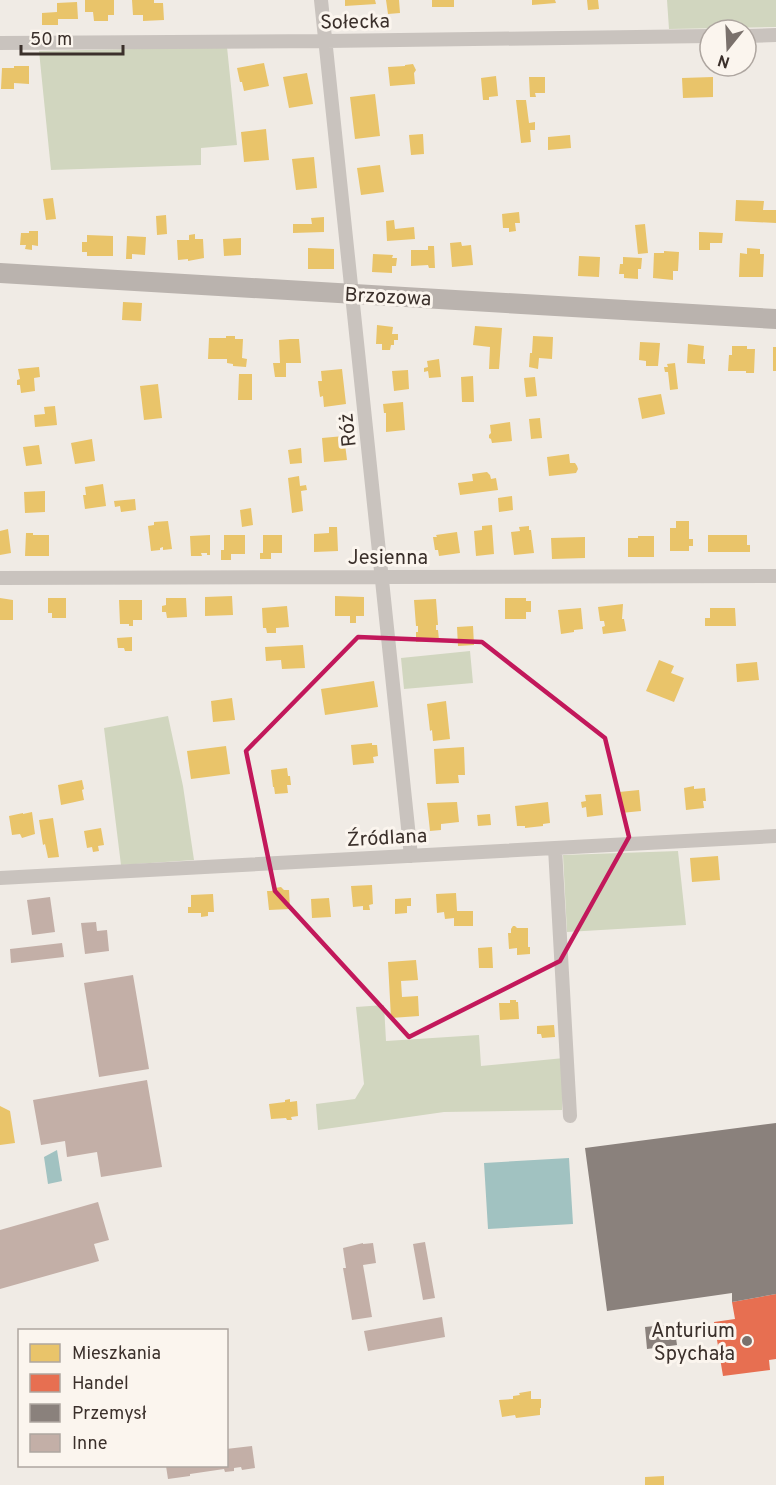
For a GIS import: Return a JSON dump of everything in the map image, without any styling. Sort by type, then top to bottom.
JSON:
[{"type":"street","name":"Róż","points":[[321,0],[411,856]]},
{"type":"street","points":[[758,36],[776,35]]},
{"type":"street","name":"Sołecka","points":[[0,43],[698,36]]},
{"type":"street","name":"Brzozowa","points":[[0,273],[776,319]]},
{"type":"street","name":"Jesienna","points":[[0,578],[776,576]]},
{"type":"street","name":"Źródlana","points":[[0,878],[776,836]]},
{"type":"street","points":[[555,848],[570,1116]]},
{"type":"highlighted area","points":[[358,637],[482,642],[605,738],[629,837],[560,961],[409,1037],[275,891],[246,751]]},
{"type":"green space","points":[[667,0],[776,0],[776,27],[758,27],[758,18],[698,18],[698,28],[669,29]]},
{"type":"green space","points":[[227,47],[237,145],[201,148],[201,165],[51,170],[39,51]]},
{"type":"green space","points":[[470,651],[473,683],[404,689],[401,658]]},
{"type":"green space","points":[[168,716],[183,786],[194,860],[121,865],[104,728]]},
{"type":"green space","points":[[678,851],[686,925],[567,932],[563,855]]},
{"type":"green space","points":[[384,1005],[386,1041],[479,1035],[481,1066],[564,1058],[562,1110],[444,1112],[318,1130],[316,1104],[355,1099],[364,1084],[356,1007]]},
{"type":"water","points":[[57,1150],[62,1181],[48,1184],[44,1157]]},
{"type":"water","points":[[569,1158],[573,1224],[488,1229],[484,1163]]},
{"type":"building: Mieszkania","points":[[85,0],[114,0],[114,15],[108,15],[108,21],[94,21],[93,12],[85,12]]},
{"type":"building: Mieszkania","points":[[132,0],[154,0],[154,3],[163,3],[164,20],[143,21],[143,15],[133,15]]},
{"type":"building: Mieszkania","points":[[345,0],[375,0],[376,4],[345,6]]},
{"type":"building: Mieszkania","points":[[386,0],[399,0],[400,13],[388,14]]},
{"type":"building: Mieszkania","points":[[432,0],[454,0],[454,7],[432,7]]},
{"type":"building: Mieszkania","points":[[532,0],[555,0],[556,3],[532,5]]},
{"type":"building: Mieszkania","points":[[587,0],[598,0],[599,9],[588,10]]},
{"type":"building: Mieszkania","points":[[77,2],[78,19],[58,19],[58,25],[42,25],[42,13],[57,12],[57,3]]},
{"type":"building: Mieszkania","points":[[264,63],[269,86],[244,91],[237,68]]},
{"type":"building: Mieszkania","points":[[413,64],[416,70],[415,84],[390,86],[388,67]]},
{"type":"building: Mieszkania","points":[[14,66],[29,66],[29,84],[14,83],[14,89],[1,89],[2,68],[14,68]]},
{"type":"building: Mieszkania","points":[[307,73],[313,104],[289,108],[283,77]]},
{"type":"building: Mieszkania","points":[[496,76],[498,96],[483,100],[481,78]]},
{"type":"building: Mieszkania","points":[[529,77],[545,77],[545,93],[535,93],[536,97],[530,97]]},
{"type":"building: Mieszkania","points":[[682,78],[713,78],[713,97],[683,98]]},
{"type":"building: Mieszkania","points":[[375,94],[380,136],[355,139],[350,97]]},
{"type":"building: Mieszkania","points":[[516,100],[526,100],[529,123],[535,122],[535,130],[530,130],[531,142],[521,143]]},
{"type":"building: Mieszkania","points":[[266,129],[269,160],[244,162],[241,132]]},
{"type":"building: Mieszkania","points":[[423,134],[424,154],[411,155],[409,135]]},
{"type":"building: Mieszkania","points":[[570,135],[571,148],[548,150],[548,137]]},
{"type":"building: Mieszkania","points":[[314,157],[317,188],[296,190],[292,159]]},
{"type":"building: Mieszkania","points":[[380,165],[384,192],[361,195],[357,168]]},
{"type":"building: Mieszkania","points":[[53,198],[56,219],[46,220],[43,199]]},
{"type":"building: Mieszkania","points":[[736,200],[764,201],[763,210],[776,210],[776,223],[735,221]]},
{"type":"building: Mieszkania","points":[[519,212],[520,223],[515,223],[516,231],[509,232],[509,228],[503,228],[502,214]]},
{"type":"building: Mieszkania","points":[[166,215],[167,234],[157,235],[156,216]]},
{"type":"building: Mieszkania","points":[[324,217],[324,232],[293,233],[293,224],[312,224],[311,218]]},
{"type":"building: Mieszkania","points":[[394,220],[395,229],[414,227],[415,239],[387,241],[386,221]]},
{"type":"building: Mieszkania","points":[[645,224],[648,253],[638,254],[635,225]]},
{"type":"building: Mieszkania","points":[[29,231],[38,231],[38,246],[32,245],[32,250],[25,249],[26,245],[20,245],[21,233],[29,233]]},
{"type":"building: Mieszkania","points":[[699,232],[723,233],[722,243],[710,243],[710,250],[699,250]]},
{"type":"building: Mieszkania","points":[[195,234],[195,239],[203,239],[204,258],[178,260],[177,240],[189,240],[189,235]]},
{"type":"building: Mieszkania","points":[[87,235],[113,236],[113,256],[87,256],[87,252],[82,252],[82,242],[87,242]]},
{"type":"building: Mieszkania","points":[[127,236],[146,237],[145,255],[132,254],[132,259],[126,259]]},
{"type":"building: Mieszkania","points":[[241,238],[241,255],[224,256],[223,239]]},
{"type":"building: Mieszkania","points":[[461,242],[462,246],[471,245],[473,265],[452,267],[450,243]]},
{"type":"building: Mieszkania","points":[[428,246],[434,246],[435,268],[429,268],[428,265],[411,266],[411,250],[428,250]]},
{"type":"building: Mieszkania","points":[[308,248],[334,249],[334,269],[308,269]]},
{"type":"building: Mieszkania","points":[[747,248],[760,249],[760,254],[764,254],[763,277],[739,277],[740,253],[747,254]]},
{"type":"building: Mieszkania","points":[[664,251],[679,252],[678,271],[673,271],[673,280],[653,278],[654,253],[664,253]]},
{"type":"building: Mieszkania","points":[[373,254],[393,255],[392,258],[397,258],[396,266],[392,266],[392,273],[372,272]]},
{"type":"building: Mieszkania","points":[[579,256],[600,257],[599,277],[578,276]]},
{"type":"building: Mieszkania","points":[[623,257],[642,258],[641,269],[638,269],[638,279],[624,278],[624,274],[619,274]]},
{"type":"building: Mieszkania","points":[[123,302],[142,303],[141,321],[122,320]]},
{"type":"building: Mieszkania","points":[[377,325],[393,327],[392,334],[398,334],[398,340],[394,340],[394,345],[391,345],[390,350],[382,350],[382,344],[376,344]]},
{"type":"building: Mieszkania","points":[[475,326],[502,328],[499,369],[489,369],[490,347],[473,345]]},
{"type":"building: Mieszkania","points":[[226,336],[243,339],[242,358],[247,359],[246,367],[233,366],[227,363],[227,359],[208,359],[209,338],[226,338]]},
{"type":"building: Mieszkania","points":[[533,336],[553,337],[552,359],[539,358],[538,369],[529,367]]},
{"type":"building: Mieszkania","points":[[299,339],[301,363],[286,363],[286,377],[275,377],[273,363],[280,363],[279,340]]},
{"type":"building: Mieszkania","points":[[640,342],[660,343],[658,366],[646,366],[646,361],[639,360]]},
{"type":"building: Mieszkania","points":[[688,344],[704,346],[705,364],[687,363]]},
{"type":"building: Mieszkania","points":[[732,346],[747,346],[747,349],[755,349],[754,373],[728,371]]},
{"type":"building: Mieszkania","points":[[773,347],[776,347],[776,371],[773,371]]},
{"type":"building: Mieszkania","points":[[439,359],[441,377],[429,378],[428,371],[424,372],[424,368],[428,367],[427,361]]},
{"type":"building: Mieszkania","points":[[675,363],[678,389],[670,390],[668,372],[665,372],[664,367]]},
{"type":"building: Mieszkania","points":[[39,367],[40,377],[34,378],[35,391],[21,393],[20,385],[17,385],[17,380],[20,379],[18,369]]},
{"type":"building: Mieszkania","points":[[342,369],[346,404],[324,407],[318,381],[322,381],[321,371]]},
{"type":"building: Mieszkania","points":[[408,370],[409,389],[394,391],[392,371]]},
{"type":"building: Mieszkania","points":[[239,374],[252,374],[252,400],[238,400]]},
{"type":"building: Mieszkania","points":[[473,376],[474,402],[462,402],[461,377]]},
{"type":"building: Mieszkania","points":[[535,377],[537,396],[526,397],[524,378]]},
{"type":"building: Mieszkania","points":[[158,384],[162,418],[144,420],[140,386]]},
{"type":"building: Mieszkania","points":[[661,394],[665,414],[642,419],[638,398]]},
{"type":"building: Mieszkania","points":[[403,402],[405,430],[386,432],[386,413],[384,413],[383,404]]},
{"type":"building: Mieszkania","points":[[55,406],[57,425],[35,427],[34,415],[45,414],[44,407]]},
{"type":"building: Mieszkania","points":[[540,418],[542,438],[531,439],[529,419]]},
{"type":"building: Mieszkania","points":[[510,422],[512,441],[492,443],[489,438],[490,425]]},
{"type":"building: Mieszkania","points":[[344,436],[347,460],[324,462],[322,438]]},
{"type":"building: Mieszkania","points":[[92,439],[95,461],[75,464],[71,443]]},
{"type":"building: Mieszkania","points":[[39,445],[42,464],[26,466],[23,447]]},
{"type":"building: Mieszkania","points":[[301,448],[302,463],[290,464],[288,450]]},
{"type":"building: Mieszkania","points":[[569,454],[570,463],[575,463],[577,466],[576,473],[549,476],[547,457]]},
{"type":"building: Mieszkania","points":[[487,472],[491,479],[496,478],[498,490],[460,495],[458,483],[473,481],[472,474]]},
{"type":"building: Mieszkania","points":[[299,476],[300,486],[306,485],[307,490],[301,491],[303,511],[292,513],[288,478]]},
{"type":"building: Mieszkania","points":[[103,484],[106,506],[85,509],[83,495],[86,495],[85,487]]},
{"type":"building: Mieszkania","points":[[45,491],[45,512],[25,513],[24,492]]},
{"type":"building: Mieszkania","points":[[512,496],[513,510],[499,512],[498,498]]},
{"type":"building: Mieszkania","points":[[135,499],[136,510],[121,512],[120,506],[115,507],[114,501]]},
{"type":"building: Mieszkania","points":[[251,508],[253,525],[242,527],[240,510]]},
{"type":"building: Mieszkania","points":[[168,521],[172,549],[163,550],[163,547],[160,550],[151,551],[148,526],[154,525],[154,522]]},
{"type":"building: Mieszkania","points":[[676,521],[689,521],[689,539],[693,539],[693,546],[689,546],[689,551],[670,551],[670,528],[676,528]]},
{"type":"building: Mieszkania","points":[[492,525],[494,554],[476,556],[474,531],[482,530],[482,526]]},
{"type":"building: Mieszkania","points":[[529,526],[534,553],[514,555],[511,532],[520,531],[519,527]]},
{"type":"building: Mieszkania","points":[[329,527],[337,527],[338,551],[314,552],[314,534],[329,533]]},
{"type":"building: Mieszkania","points":[[8,529],[11,553],[0,555],[0,531]]},
{"type":"building: Mieszkania","points":[[457,532],[460,553],[439,556],[438,550],[435,550],[433,537]]},
{"type":"building: Mieszkania","points":[[26,533],[49,535],[49,556],[25,556]]},
{"type":"building: Mieszkania","points":[[210,535],[210,555],[201,553],[202,556],[191,556],[190,536]]},
{"type":"building: Mieszkania","points":[[224,535],[245,535],[245,554],[231,554],[231,560],[221,560]]},
{"type":"building: Mieszkania","points":[[263,535],[282,535],[282,553],[271,553],[271,559],[260,559],[260,553],[263,553]]},
{"type":"building: Mieszkania","points":[[708,535],[747,535],[750,552],[708,552]]},
{"type":"building: Mieszkania","points":[[638,536],[654,536],[654,557],[628,557],[628,538],[638,538]]},
{"type":"building: Mieszkania","points":[[585,537],[585,558],[552,559],[551,538]]},
{"type":"building: Mieszkania","points":[[232,596],[233,615],[205,616],[205,597]]},
{"type":"building: Mieszkania","points":[[335,596],[364,597],[364,616],[356,616],[356,623],[350,623],[350,616],[335,616]]},
{"type":"building: Mieszkania","points":[[0,598],[13,600],[13,620],[0,620]]},
{"type":"building: Mieszkania","points":[[48,598],[66,598],[66,618],[52,618],[52,613],[48,613]]},
{"type":"building: Mieszkania","points":[[166,598],[186,598],[187,617],[167,618],[166,612],[162,612],[162,606],[166,605]]},
{"type":"building: Mieszkania","points":[[505,598],[526,598],[526,601],[531,601],[531,612],[526,612],[526,619],[505,619]]},
{"type":"building: Mieszkania","points":[[436,599],[438,625],[436,625],[436,630],[438,630],[439,640],[416,642],[418,626],[416,626],[414,600]]},
{"type":"building: Mieszkania","points":[[119,600],[142,600],[142,620],[133,620],[133,626],[120,624]]},
{"type":"building: Mieszkania","points":[[623,604],[622,619],[624,619],[626,631],[603,634],[602,627],[605,626],[604,621],[600,621],[598,607]]},
{"type":"building: Mieszkania","points":[[287,606],[289,627],[276,628],[276,633],[267,633],[266,628],[263,628],[262,608]]},
{"type":"building: Mieszkania","points":[[581,608],[583,629],[561,634],[558,610]]},
{"type":"building: Mieszkania","points":[[710,608],[735,608],[736,626],[705,626],[705,618],[710,618]]},
{"type":"building: Mieszkania","points":[[473,626],[474,645],[458,646],[457,627]]},
{"type":"building: Mieszkania","points":[[132,637],[132,651],[118,648],[117,638]]},
{"type":"building: Mieszkania","points":[[303,645],[305,668],[282,669],[281,660],[266,661],[265,647]]},
{"type":"building: Mieszkania","points":[[659,660],[674,666],[671,673],[684,678],[674,702],[646,691]]},
{"type":"building: Mieszkania","points":[[757,662],[759,680],[737,682],[736,664]]},
{"type":"building: Mieszkania","points":[[374,681],[378,707],[325,715],[321,689]]},
{"type":"building: Mieszkania","points":[[232,698],[235,720],[213,722],[211,701]]},
{"type":"building: Mieszkania","points":[[446,701],[450,739],[433,741],[427,704]]},
{"type":"building: Mieszkania","points":[[372,743],[372,745],[377,745],[378,756],[373,757],[374,763],[353,765],[351,745]]},
{"type":"building: Mieszkania","points":[[226,746],[230,774],[191,779],[187,751]]},
{"type":"building: Mieszkania","points":[[464,747],[465,775],[458,775],[459,783],[436,784],[434,749]]},
{"type":"building: Mieszkania","points":[[287,768],[291,785],[287,785],[288,793],[275,794],[271,770]]},
{"type":"building: Mieszkania","points":[[82,780],[84,800],[61,805],[58,785]]},
{"type":"building: Mieszkania","points":[[694,786],[694,789],[705,788],[704,808],[686,810],[684,788]]},
{"type":"building: Mieszkania","points":[[639,790],[641,811],[621,813],[619,792]]},
{"type":"building: Mieszkania","points":[[601,794],[603,815],[587,817],[586,807],[582,808],[581,802],[586,801],[585,795]]},
{"type":"building: Mieszkania","points":[[457,802],[459,822],[441,824],[441,830],[430,831],[427,803]]},
{"type":"building: Mieszkania","points":[[548,802],[550,823],[525,828],[525,826],[517,826],[515,806]]},
{"type":"building: Mieszkania","points":[[32,812],[35,834],[22,838],[20,834],[12,835],[9,816]]},
{"type":"building: Mieszkania","points":[[490,814],[491,825],[478,826],[477,815]]},
{"type":"building: Mieszkania","points":[[53,818],[59,857],[48,858],[45,844],[43,845],[39,820]]},
{"type":"building: Mieszkania","points":[[101,828],[104,845],[98,846],[99,851],[93,852],[92,847],[87,848],[84,831]]},
{"type":"building: Mieszkania","points":[[718,856],[720,880],[692,882],[690,858]]},
{"type":"building: Mieszkania","points":[[372,885],[373,904],[369,905],[370,910],[363,910],[363,906],[353,907],[351,886]]},
{"type":"building: Mieszkania","points":[[281,887],[289,890],[290,909],[269,910],[267,891]]},
{"type":"building: Mieszkania","points":[[456,893],[457,911],[473,911],[473,926],[454,926],[454,918],[445,919],[444,912],[437,913],[436,894]]},
{"type":"building: Mieszkania","points":[[213,894],[214,912],[208,912],[208,916],[201,917],[201,913],[188,913],[188,907],[191,907],[191,895]]},
{"type":"building: Mieszkania","points":[[329,898],[331,917],[312,918],[311,899]]},
{"type":"building: Mieszkania","points":[[411,898],[411,906],[407,906],[407,913],[395,914],[395,899]]},
{"type":"building: Mieszkania","points":[[513,926],[528,928],[530,954],[517,955],[517,948],[509,949],[508,933],[511,933]]},
{"type":"building: Mieszkania","points":[[492,947],[493,968],[479,968],[478,948]]},
{"type":"building: Mieszkania","points":[[416,960],[418,980],[401,981],[402,997],[418,996],[419,1016],[391,1018],[388,962]]},
{"type":"building: Mieszkania","points":[[510,1000],[518,1002],[519,1019],[500,1020],[499,1003],[510,1003]]},
{"type":"building: Mieszkania","points":[[554,1025],[555,1037],[542,1038],[541,1034],[537,1034],[537,1026]]},
{"type":"building: Mieszkania","points":[[290,1099],[290,1102],[297,1101],[298,1116],[291,1117],[292,1120],[271,1119],[269,1104]]},
{"type":"building: Mieszkania","points":[[0,1106],[10,1111],[15,1143],[0,1145]]},
{"type":"building: Mieszkania","points":[[531,1391],[531,1399],[541,1399],[540,1415],[502,1417],[499,1400],[513,1399],[513,1396],[520,1395],[519,1393]]},
{"type":"building: Mieszkania","points":[[664,1476],[664,1485],[645,1485],[645,1477]]},
{"type":"building: Handel","name":"Anturium Spychała","points":[[776,1294],[776,1359],[769,1360],[770,1370],[723,1376],[714,1322],[735,1319],[732,1302]]},
{"type":"building: Przemysł","points":[[776,1123],[776,1294],[732,1302],[732,1293],[607,1311],[585,1148]]},
{"type":"building: Przemysł","points":[[674,1324],[677,1345],[647,1349],[645,1327]]},
{"type":"building: Inne","points":[[50,897],[55,932],[32,935],[27,900]]},
{"type":"building: Inne","points":[[96,922],[97,931],[107,930],[109,951],[85,954],[81,923]]},
{"type":"building: Inne","points":[[62,943],[64,957],[11,963],[10,949]]},
{"type":"building: Inne","points":[[133,975],[149,1069],[99,1077],[84,983]]},
{"type":"building: Inne","points":[[147,1080],[162,1167],[101,1177],[97,1152],[67,1157],[65,1141],[41,1145],[33,1100]]},
{"type":"building: Inne","points":[[98,1202],[109,1240],[94,1244],[99,1261],[0,1289],[0,1230]]},
{"type":"building: Inne","points":[[425,1242],[435,1298],[423,1300],[413,1244]]},
{"type":"building: Inne","points":[[373,1243],[376,1263],[363,1265],[372,1317],[352,1320],[343,1268],[346,1268],[343,1248]]},
{"type":"building: Inne","points":[[442,1317],[445,1337],[368,1351],[364,1331]]},
{"type":"building: Inne","points":[[252,1446],[255,1468],[242,1470],[241,1467],[225,1472],[224,1469],[168,1479],[166,1467],[228,1467],[228,1449]]},
{"type":"place","name":"Anturium Spychała","points":[[747,1341]]}]
